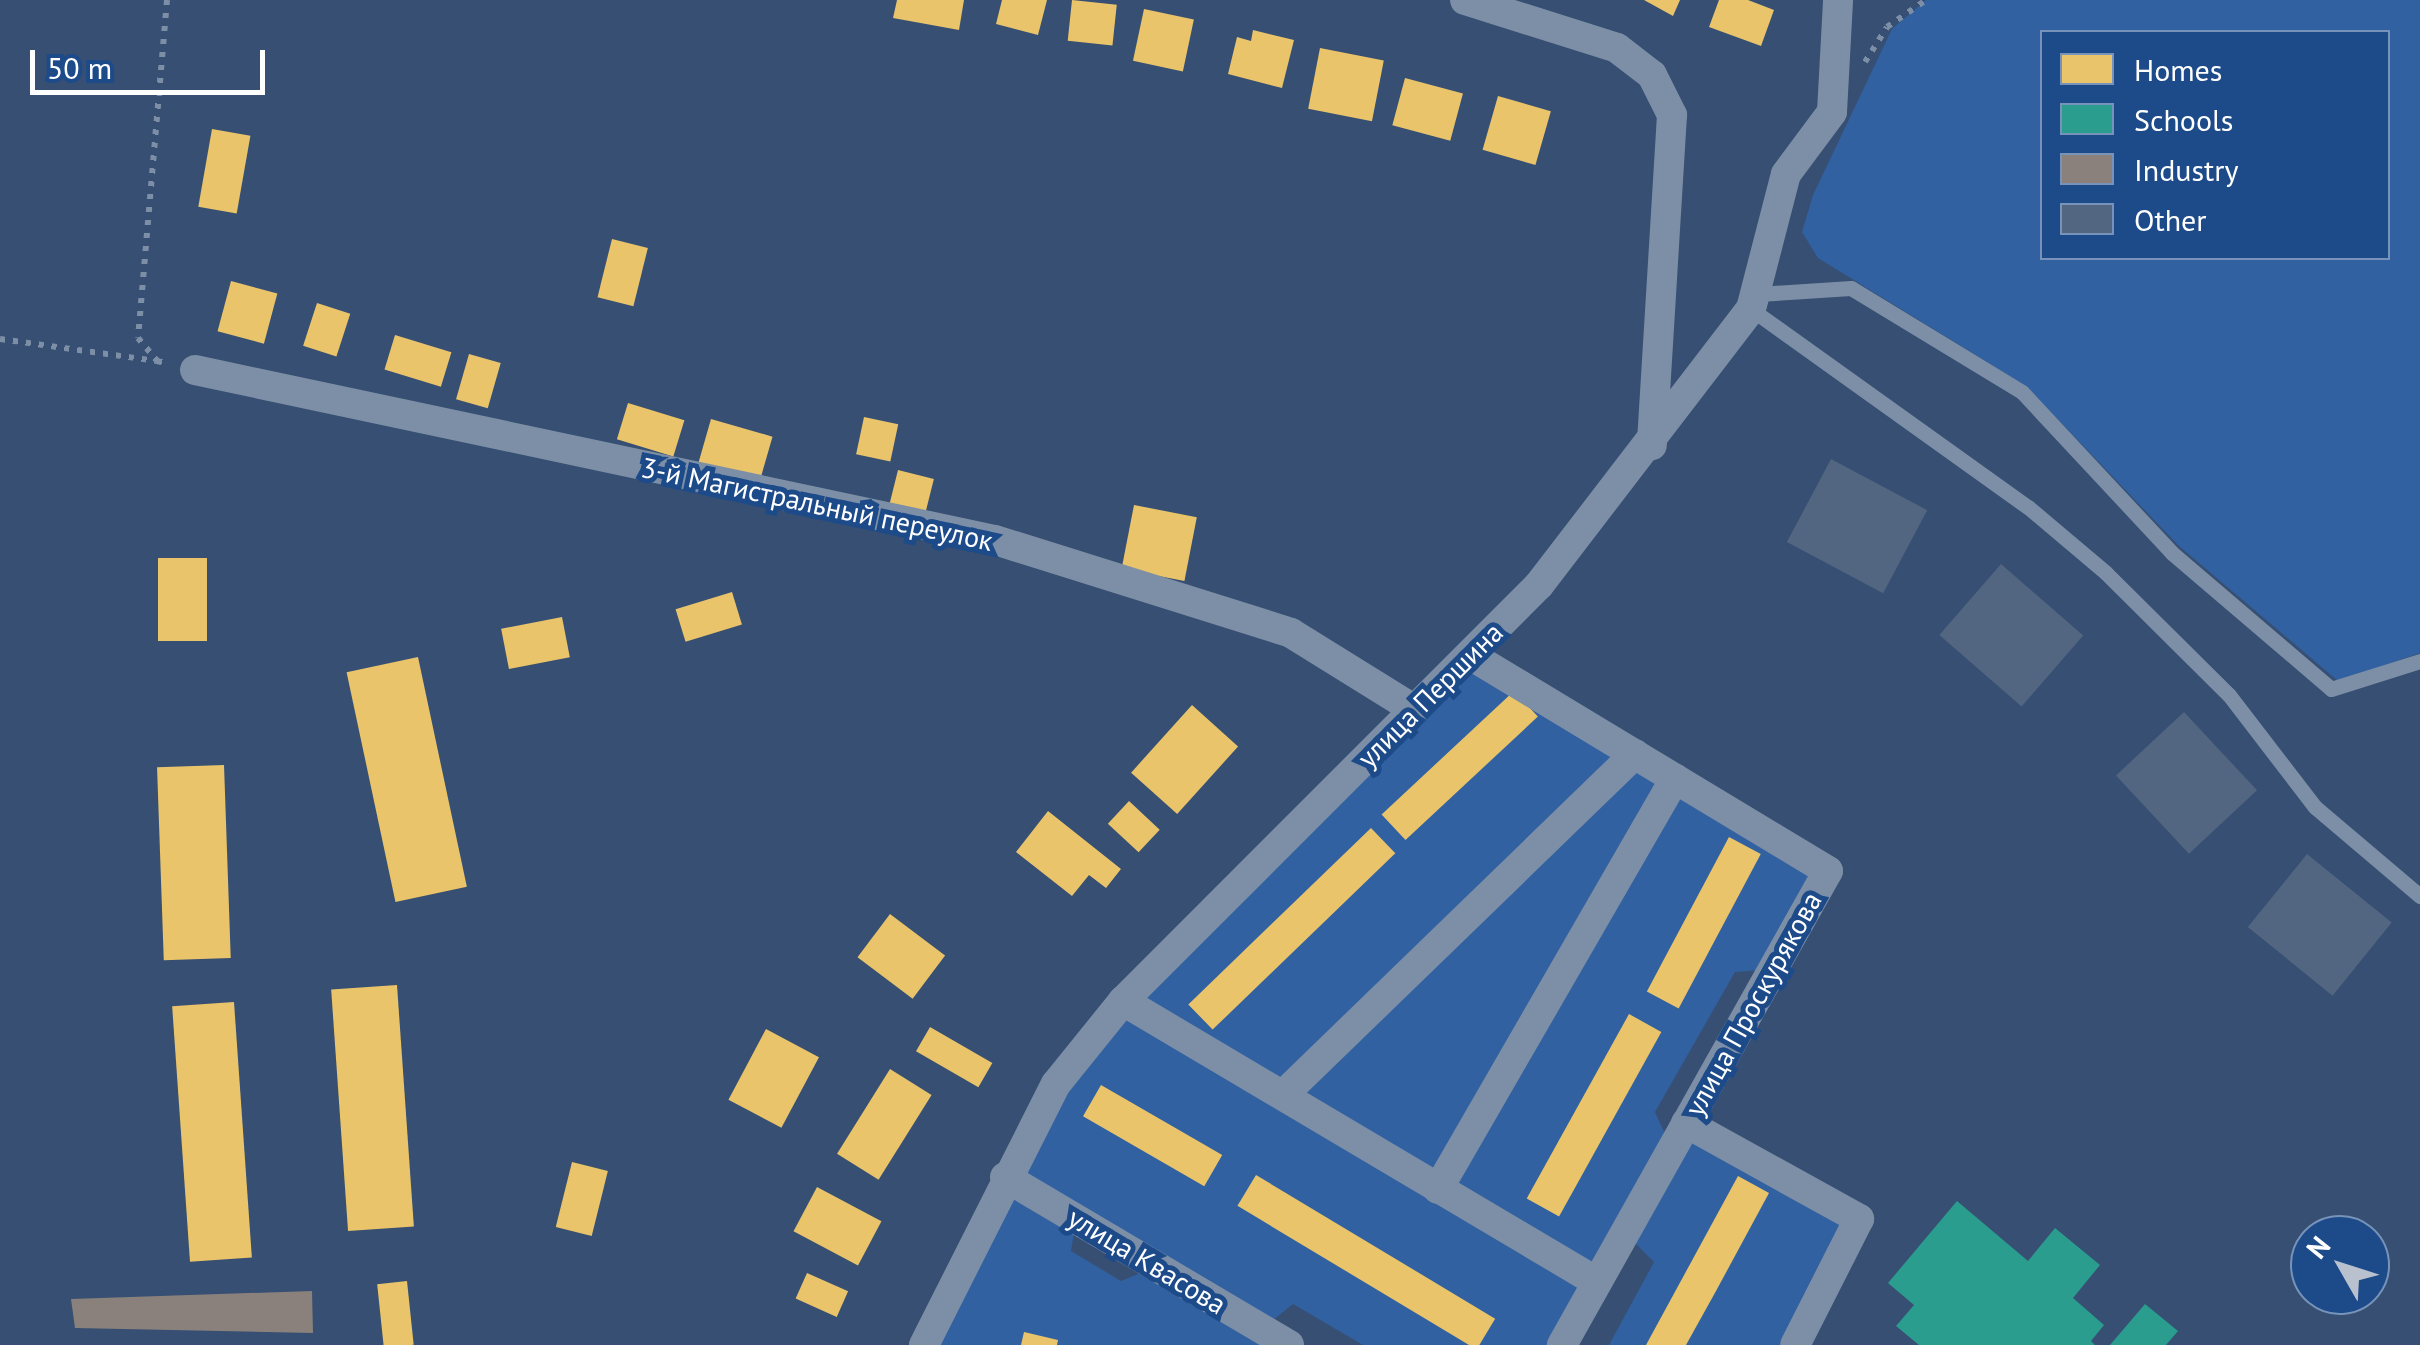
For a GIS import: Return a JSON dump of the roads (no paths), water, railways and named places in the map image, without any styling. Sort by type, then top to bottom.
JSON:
[{"type":"street","points":[[1465,0],[1617,48],[1652,75],[1672,115],[1652,446]]},
{"type":"street","name":"улица Першина","points":[[924,1345],[1005,1178],[1056,1084],[1123,1002],[1540,585],[1652,446],[1755,302],[1786,174],[1832,112],[1838,0]]},
{"type":"street","name":"3-й Магистральный переулок","points":[[195,370],[994,540],[1291,633],[1414,710]]},
{"type":"street","name":"улица Проскурякова","points":[[1470,655],[1828,870],[1562,1345]]},
{"type":"street","points":[[1283,1095],[1635,754]]},
{"type":"street","points":[[1438,1189],[1674,778]]},
{"type":"street","points":[[1123,1002],[1597,1282]]},
{"type":"street","points":[[1686,1123],[1859,1219],[1794,1345]]},
{"type":"street","name":"улица Квасова","points":[[1005,1178],[1288,1345]]},
{"type":"lane","points":[[1755,302],[1851,288],[2022,392],[2172,553],[2330,689],[2420,662]]},
{"type":"lane","points":[[1755,302],[2028,507],[2106,573],[2229,695],[2315,807],[2420,896]]}]
